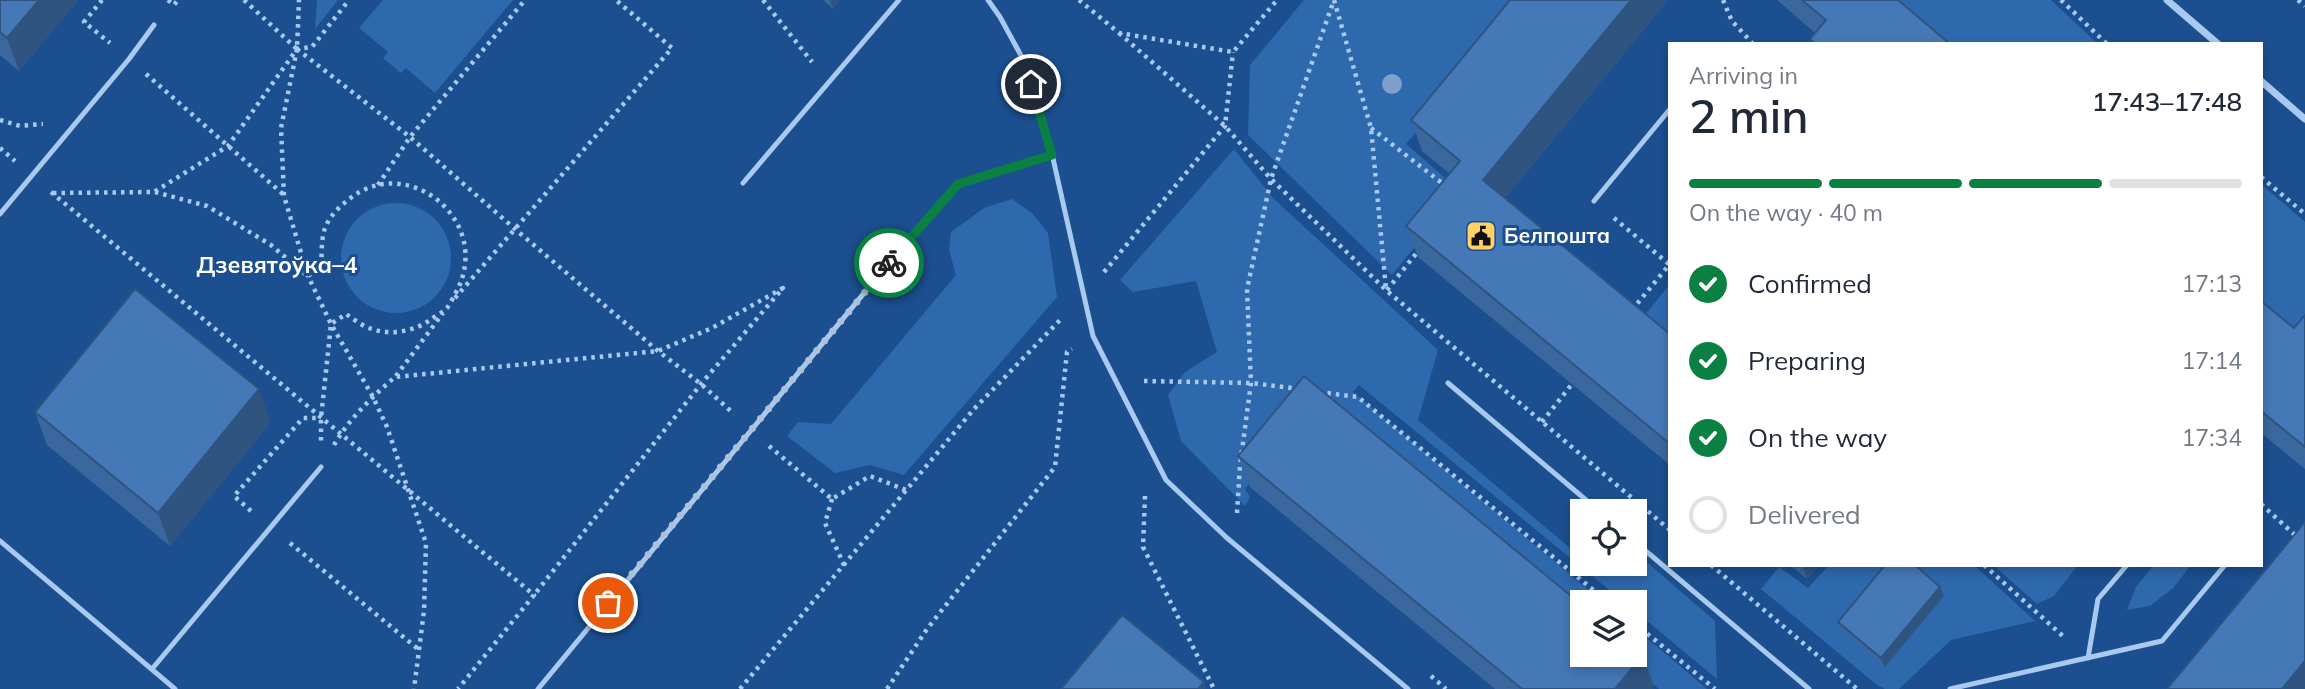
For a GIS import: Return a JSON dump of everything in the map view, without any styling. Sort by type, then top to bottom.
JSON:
[{"type":"street","points":[[2167,0],[2216,42]]},
{"type":"street","points":[[2263,83],[2305,119]]},
{"type":"lane","points":[[743,183],[899,0]]},
{"type":"lane","points":[[988,0],[1024,61],[1052,155],[1093,336],[1166,480],[1227,538],[1408,689]]},
{"type":"lane","points":[[0,214],[154,25]]},
{"type":"lane","points":[[1594,201],[1668,112]]},
{"type":"lane","points":[[537,689],[916,230],[958,184],[1052,155]]},
{"type":"lane","points":[[1448,383],[1585,499]]},
{"type":"lane","points":[[152,669],[321,467]]},
{"type":"lane","points":[[0,541],[175,689]]},
{"type":"lane","points":[[1647,552],[1809,689]]},
{"type":"lane","points":[[2088,658],[2098,599],[2125,567]]},
{"type":"lane","points":[[1950,689],[2162,641],[2222,567]]},
{"type":"path","points":[[168,0],[174,5],[178,0]]},
{"type":"path","points":[[244,0],[297,49],[410,137],[658,351]]},
{"type":"path","points":[[299,0],[297,49],[282,128],[284,196],[308,276],[387,428],[426,543],[424,611],[414,689]]},
{"type":"path","points":[[154,192],[228,146],[297,49],[312,47],[349,0]]},
{"type":"path","points":[[378,186],[410,137],[525,0]]},
{"type":"path","points":[[321,467],[341,433],[395,377],[447,307],[672,48],[616,0]]},
{"type":"path","points":[[763,0],[828,82]]},
{"type":"path","points":[[1079,0],[1225,126],[1271,178],[1386,290],[1668,528]]},
{"type":"path","points":[[740,689],[974,409],[1084,295],[1225,126],[1233,52],[1277,0]]},
{"type":"path","points":[[1334,0],[1371,128],[1386,290]]},
{"type":"path","points":[[1237,514],[1240,465],[1251,383],[1247,289],[1271,178],[1334,0]]},
{"type":"path","points":[[1723,0],[1732,22],[1751,42]]},
{"type":"path","points":[[2061,0],[2105,42]]},
{"type":"path","points":[[2298,0],[2305,6]]},
{"type":"path","points":[[1119,33],[1233,52]]},
{"type":"path","points":[[0,120],[20,126],[76,122]]},
{"type":"path","points":[[1371,128],[1451,191]]},
{"type":"path","points":[[228,146],[284,196]]},
{"type":"path","points":[[32,175],[534,595]]},
{"type":"path","points":[[2263,179],[2305,214]]},
{"type":"path","points":[[308,276],[321,265],[324,229],[337,209],[355,194],[378,186],[399,184],[420,190],[439,200],[454,216],[463,235],[467,257],[464,278],[447,307],[418,328],[394,332],[369,328],[346,314],[331,324]]},
{"type":"path","points":[[42,197],[52,193],[154,192],[208,206],[271,245],[308,276]]},
{"type":"path","points":[[1594,201],[1668,264]]},
{"type":"path","points":[[1386,290],[1420,250]]},
{"type":"path","points":[[1625,319],[1668,266]]},
{"type":"path","points":[[395,377],[658,351],[712,328],[783,288],[701,384],[458,689]]},
{"type":"path","points":[[321,467],[321,418],[331,324]]},
{"type":"path","points":[[887,689],[928,629],[1055,467],[1067,352]]},
{"type":"path","points":[[1113,376],[1136,381],[1251,383],[1305,390]]},
{"type":"path","points":[[1542,422],[1572,384]]},
{"type":"path","points":[[1318,392],[1358,397],[1593,590]]},
{"type":"path","points":[[321,418],[303,418],[234,496],[419,650]]},
{"type":"path","points":[[1145,495],[1143,547],[1214,689]]},
{"type":"path","points":[[832,499],[825,523],[844,565]]},
{"type":"path","points":[[2263,507],[2297,534],[2288,545]]},
{"type":"path","points":[[1713,567],[1857,689]]},
{"type":"path","points":[[1986,567],[2088,658]]},
{"type":"path","points":[[1647,634],[1715,689]]},
{"type":"shaded area","points":[[317,0],[338,0],[315,29]]},
{"type":"shaded area","points":[[383,0],[513,0],[435,93],[406,68],[401,73],[383,58],[388,52],[359,28]]},
{"type":"shaded area","points":[[1304,0],[1532,0],[1406,144],[1460,191],[1392,275],[1248,135],[1250,65]]},
{"type":"shaded area","points":[[1889,0],[2051,0],[2096,42],[1938,42]]},
{"type":"shaded area","points":[[1234,149],[1273,198],[1438,350],[1418,420],[1570,548],[1570,558],[1359,385],[1353,392],[1589,590],[1570,590],[1570,613],[1319,400],[1245,489],[1250,497],[1245,506],[1181,441],[1168,395],[1185,372],[1217,352],[1196,281],[1133,292],[1120,280]]},
{"type":"shaded area","points":[[2263,186],[2305,222],[2305,345],[2263,315]]},
{"type":"shaded area","points":[[1012,199],[1032,213],[1048,233],[1057,297],[904,475],[870,465],[835,473],[787,436],[798,422],[831,424],[956,275],[949,250],[951,232],[984,208]]},
{"type":"shaded area","points":[[396,203],[417,207],[435,219],[447,237],[451,258],[447,279],[435,297],[417,309],[396,313],[375,309],[357,297],[345,279],[341,258],[345,237],[357,219],[375,207]]},
{"type":"shaded area","points":[[1668,286],[1668,333],[1657,323],[1651,329],[1641,320]]},
{"type":"shaded area","points":[[1647,562],[1715,621],[1717,679],[1647,621],[1647,590],[1609,590],[1592,576],[1647,576]]},
{"type":"shaded area","points":[[1779,567],[1808,588],[1827,567],[1976,567],[2035,621],[1951,640],[1899,689],[1885,689],[1761,589]]},
{"type":"shaded area","points":[[1995,567],[2076,567],[2054,596],[2037,604]]},
{"type":"shaded area","points":[[2152,567],[2189,567],[2173,588],[2150,606],[2127,610],[2136,587]]},
{"type":"shaded area","points":[[1647,638],[1707,689],[1659,689],[1633,667],[1647,667]]},
{"type":"building","points":[[0,0],[39,0],[7,38],[0,32]]},
{"type":"building","points":[[1510,0],[1631,0],[1483,180],[1668,332],[1668,442],[1406,226],[1460,161],[1411,120]]},
{"type":"building","points":[[1802,0],[1898,0],[1948,42],[1814,42],[1810,39],[1826,20]]},
{"type":"building","points":[[135,289],[259,389],[158,513],[35,412]]},
{"type":"building","points":[[2263,303],[2294,328],[2305,315],[2305,447],[2263,413]]},
{"type":"building","points":[[1304,376],[1570,595],[1570,667],[1633,667],[1615,689],[1522,689],[1238,456]]},
{"type":"building","points":[[2305,522],[2305,661],[2282,689],[2167,689]]},
{"type":"building","points":[[1883,567],[1917,567],[1940,587],[1881,658],[1838,622]]},
{"type":"building","points":[[1122,615],[1204,682],[1198,689],[1061,689]]},
{"type":"way so far","points":[[608,603],[889,263]]},
{"type":"place","name":"Белпошта","points":[[1481,236]]},
{"type":"district","name":"Дзевятоўка–4","points":[[277,265]]},
{"type":"route","points":[[889,263],[958,184],[1052,155],[1031,84]]}]
